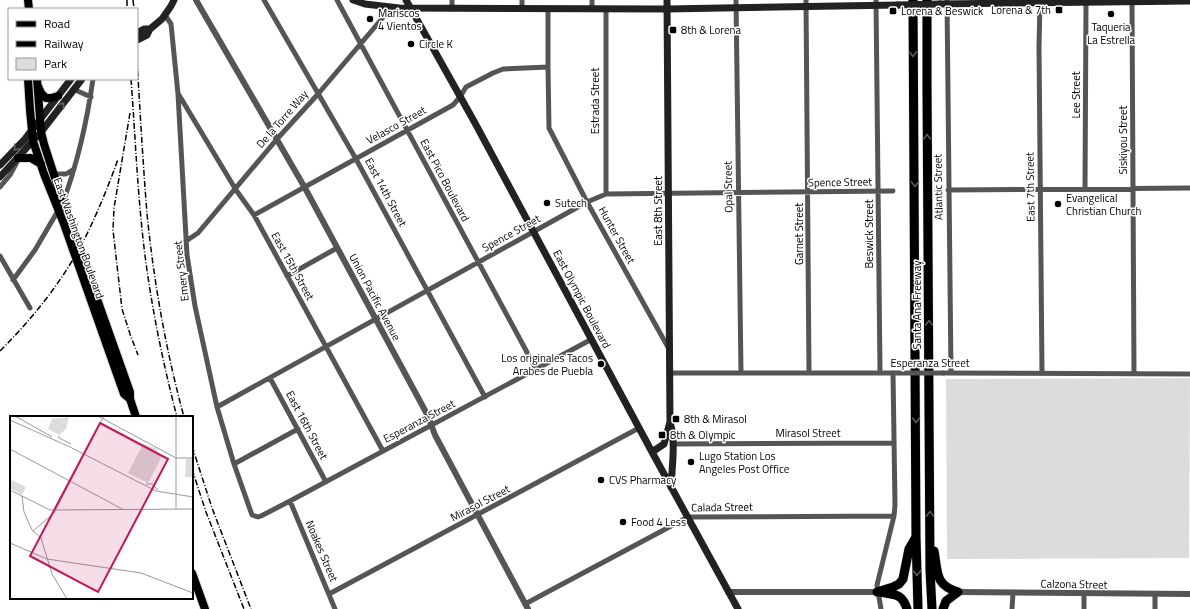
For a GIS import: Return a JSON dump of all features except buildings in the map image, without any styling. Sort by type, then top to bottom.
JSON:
[{"type":"highway","name":"Santa Ana Freeway","points":[[913,0],[916,537],[918,609]]},
{"type":"highway","name":"Santa Ana Freeway","points":[[927,0],[930,570],[932,609]]},
{"type":"highway","points":[[930,532],[941,583],[947,588],[958,592]]},
{"type":"highway","points":[[877,592],[899,584],[903,579],[910,549],[916,537]]},
{"type":"highway","points":[[877,592],[898,595],[904,600],[907,609]]},
{"type":"highway","points":[[943,609],[946,601],[958,592]]},
{"type":"main road","points":[[138,39],[147,34],[150,29],[165,15],[174,0]]},
{"type":"main road","points":[[353,0],[391,8],[452,9],[667,9],[736,4],[876,3],[898,5],[944,3],[1186,1]]},
{"type":"main road","name":"East Olympic Boulevard","points":[[406,0],[534,232],[738,609]]},
{"type":"main road","name":"East 8th Street","points":[[652,452],[664,444],[670,422],[667,0]]},
{"type":"main road","points":[[138,32],[144,29],[150,29]]},
{"type":"main road","name":"East Washington Boulevard","points":[[28,80],[33,140],[41,164],[61,207],[130,392],[130,399],[136,416]]},
{"type":"main road","points":[[37,80],[41,93],[46,98],[58,96]]},
{"type":"main road","name":"East Washington Boulevard","points":[[37,80],[41,132],[61,207]]},
{"type":"main road","points":[[0,165],[32,130],[70,80]]},
{"type":"main road","points":[[0,177],[41,132],[81,80]]},
{"type":"main road","points":[[18,158],[32,158],[41,164]]},
{"type":"main road","name":"East 8th Street","points":[[670,422],[673,430],[674,444],[672,487]]},
{"type":"main road","points":[[193,576],[205,609]]},
{"type":"street","name":"Union Pacific Avenue","points":[[196,0],[305,188],[428,416],[435,435],[527,607]]},
{"type":"street","name":"East 14th Street","points":[[264,0],[356,159],[485,397]]},
{"type":"street","name":"East Pico Boulevard","points":[[337,0],[536,369]]},
{"type":"street","points":[[452,0],[452,9]]},
{"type":"street","points":[[522,0],[522,9]]},
{"type":"street","points":[[592,0],[592,9]]},
{"type":"street","name":"East 7th Street","points":[[1040,2],[1042,373]]},
{"type":"street","name":"Lee Street","points":[[1085,188],[1086,2]]},
{"type":"street","name":"Siskiyou Street","points":[[1132,2],[1134,374]]},
{"type":"street","name":"Garnet Street","points":[[806,3],[809,372]]},
{"type":"street","name":"Beswick Street","points":[[876,3],[880,372]]},
{"type":"street","name":"Atlantic Street","points":[[944,3],[951,373]]},
{"type":"street","name":"Opal Street","points":[[736,4],[741,373]]},
{"type":"street","name":"De la Torre Way","points":[[186,241],[198,233],[236,190],[277,139],[318,94],[391,8]]},
{"type":"street","name":"Hunter Street","points":[[548,9],[549,128],[669,350]]},
{"type":"street","name":"Estrada Street","points":[[606,9],[606,194]]},
{"type":"street","name":"Emery Street","points":[[165,15],[171,24],[178,94],[186,241],[195,306],[217,407],[250,513],[254,517]]},
{"type":"street","name":"Velasco Street","points":[[254,215],[454,104],[466,87],[486,76],[503,69],[548,67]]},
{"type":"street","points":[[13,280],[35,250],[61,207],[80,152],[94,80]]},
{"type":"street","points":[[74,89],[91,98]]},
{"type":"street","name":"East 15th Street","points":[[178,94],[236,190],[254,215],[327,346],[383,451]]},
{"type":"street","points":[[0,187],[10,175],[18,158]]},
{"type":"street","points":[[53,174],[66,174],[74,169]]},
{"type":"street","points":[[948,190],[1190,188]]},
{"type":"street","name":"Spence Street","points":[[217,407],[478,262],[588,202],[606,194],[878,192],[893,190]]},
{"type":"street","points":[[287,276],[337,248]]},
{"type":"street","points":[[0,256],[30,308]]},
{"type":"street","name":"Esperanza Street","points":[[254,517],[261,516],[290,501],[592,339]]},
{"type":"street","name":"Esperanza Street","points":[[670,373],[880,372],[1190,374]]},
{"type":"street","points":[[881,609],[877,585],[894,516],[895,505],[893,373]]},
{"type":"street","name":"East 16th Street","points":[[270,378],[326,482]]},
{"type":"street","name":"Mirasol Street","points":[[329,594],[639,428]]},
{"type":"street","points":[[234,464],[298,429]]},
{"type":"street","name":"Mirasol Street","points":[[674,444],[894,443]]},
{"type":"street","name":"Noakes Street","points":[[290,501],[335,609]]},
{"type":"street","name":"Calada Street","points":[[527,607],[688,517],[894,516]]},
{"type":"street","points":[[728,592],[877,592]]},
{"type":"street","name":"Calzona Street","points":[[958,592],[1190,594]]},
{"type":"street","points":[[1012,593],[1012,609]]},
{"type":"street","points":[[1084,594],[1084,609]]},
{"type":"street","points":[[1155,594],[1155,609]]},
{"type":"green space","points":[[1190,378],[1189,558],[947,559],[946,379]]},
{"type":"railway","points":[[127,0],[127,8]]},
{"type":"railway","points":[[133,0],[134,8]]},
{"type":"railway","points":[[138,76],[147,214],[153,266],[166,342],[184,416]]},
{"type":"railway","points":[[131,80],[145,252],[157,330],[177,416]]},
{"type":"railway","points":[[130,113],[114,208],[113,230],[122,309],[138,355]]},
{"type":"railway","points":[[0,351],[41,305],[76,255],[97,212],[118,159]]},
{"type":"railway","points":[[193,449],[212,508],[251,609]]},
{"type":"railway","points":[[193,472],[206,512],[244,609]]},
{"type":"place","name":"Lorena & 7th","points":[[1059,10]]},
{"type":"place","name":"Lorena & Beswick","points":[[893,11]]},
{"type":"place","name":"Taqueria La Estrella","points":[[1111,14]]},
{"type":"place","name":"Mariscos 4 Vientos","points":[[370,19]]},
{"type":"place","name":"8th & Lorena","points":[[673,30]]},
{"type":"place","name":"Circle K","points":[[411,44]]},
{"type":"place","name":"Sutech","points":[[547,203]]},
{"type":"place","name":"Evangelical Christian Church","points":[[1058,204]]},
{"type":"place","name":"Los originales Tacos Arabes de Puebla","points":[[601,364]]},
{"type":"place","name":"8th & Mirasol","points":[[676,419]]},
{"type":"place","name":"8th & Olympic","points":[[662,435]]},
{"type":"place","name":"Lugo Station Los Angeles Post Office","points":[[691,462]]},
{"type":"place","name":"CVS Pharmacy","points":[[601,480]]},
{"type":"place","name":"Food 4 Less","points":[[623,522]]}]
